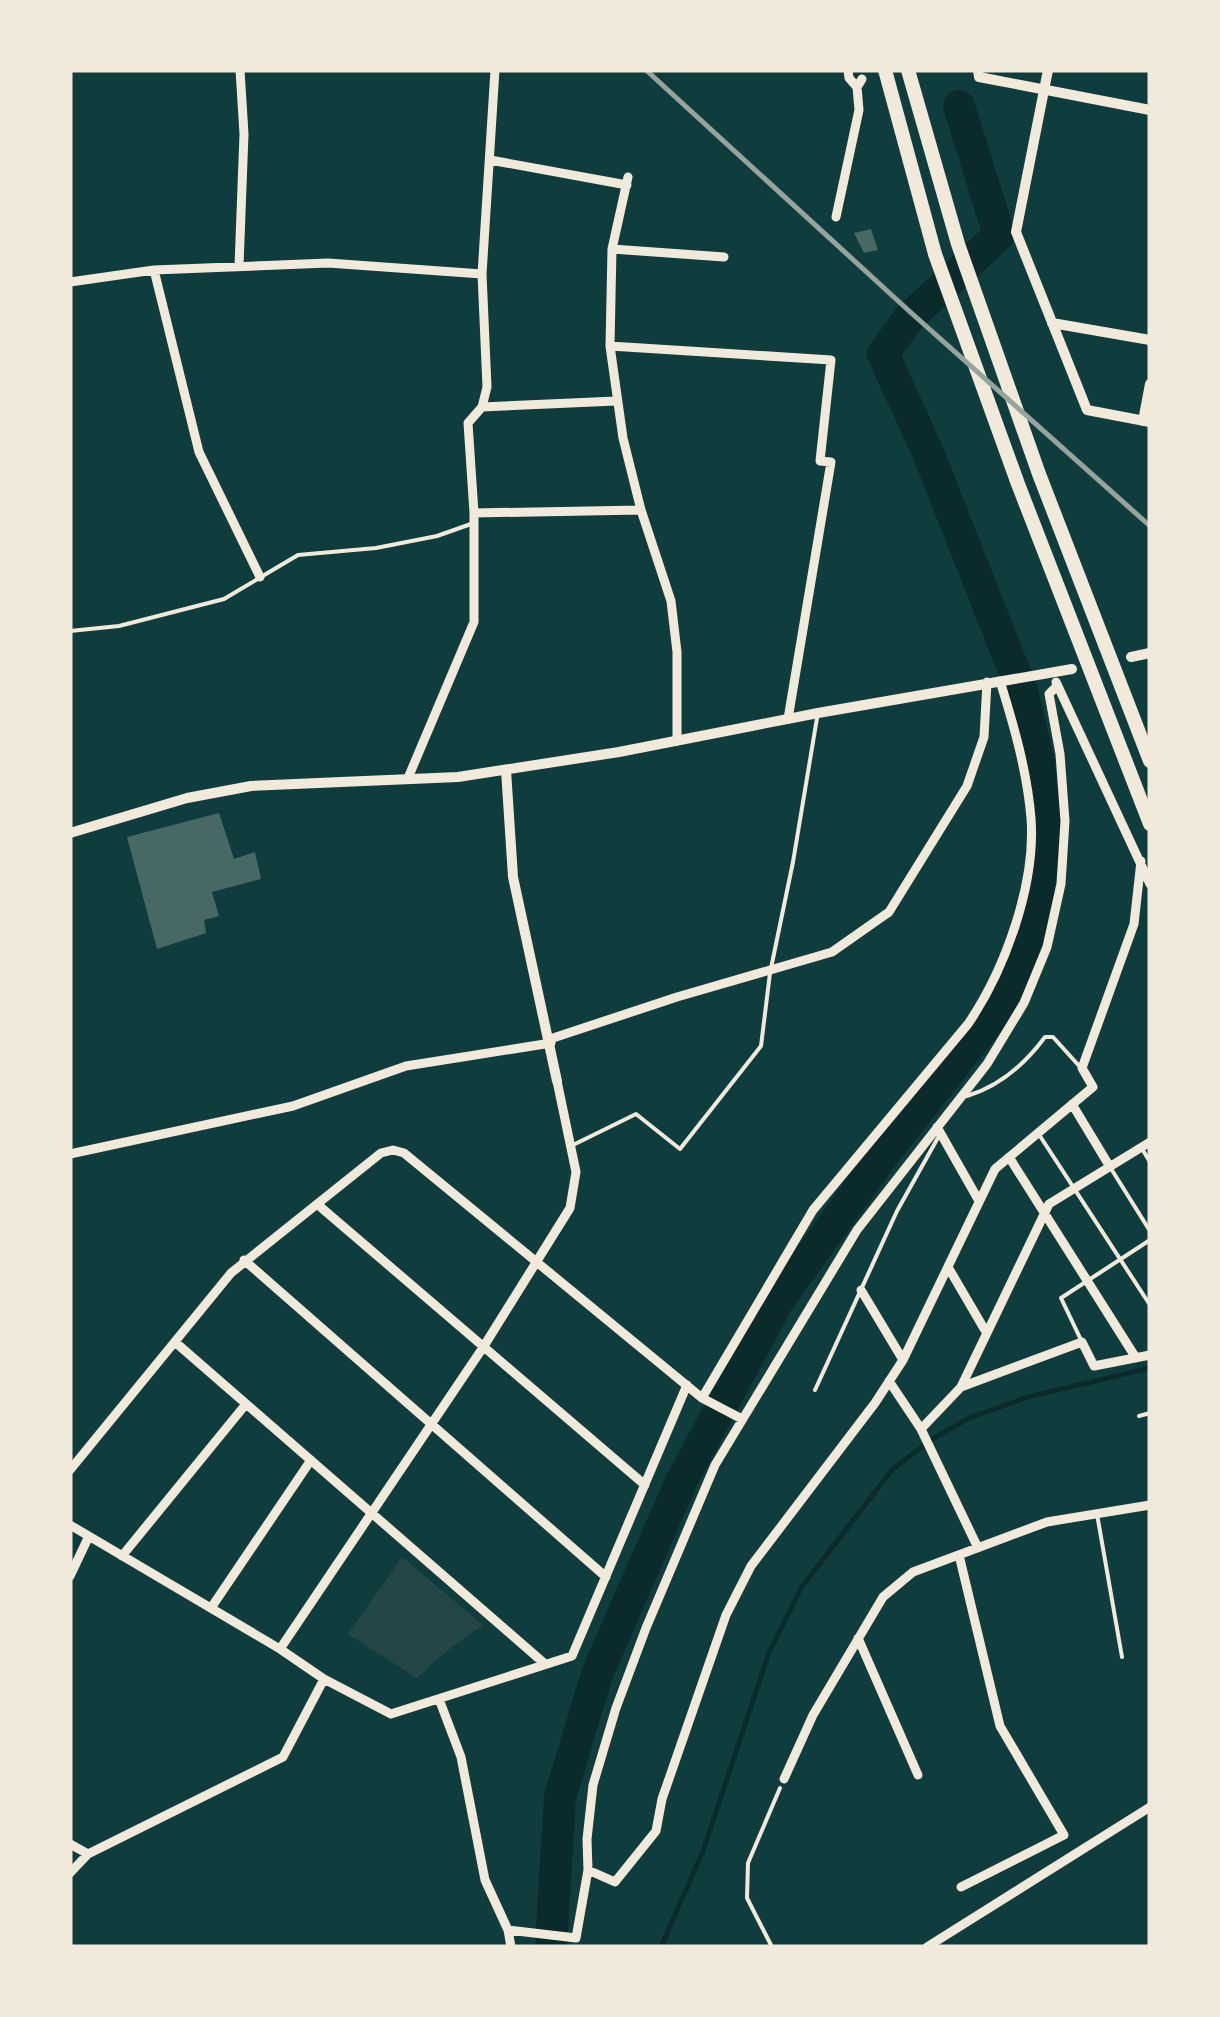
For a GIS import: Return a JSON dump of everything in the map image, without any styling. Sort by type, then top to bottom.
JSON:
[{"type":"highway","points":[[885,70],[935,254],[1018,484],[1150,824]]},
{"type":"highway","points":[[908,70],[958,244],[1039,474],[1150,761]]},
{"type":"street","points":[[238,266],[244,134],[240,70]]},
{"type":"street","points":[[408,778],[474,622],[474,518],[468,423],[482,407],[486,387],[482,274],[495,70]]},
{"type":"street","points":[[836,217],[859,110],[860,83],[849,78],[848,70]]},
{"type":"street","points":[[978,70],[979,76],[1150,110]]},
{"type":"street","points":[[1048,70],[1016,232],[1087,410],[1146,421],[1150,384]]},
{"type":"street","points":[[490,160],[627,181],[612,249],[610,346],[616,401],[641,510],[671,602],[677,652],[677,741]]},
{"type":"street","points":[[612,249],[724,258]]},
{"type":"street","points":[[70,282],[154,270],[328,262],[482,274]]},
{"type":"street","points":[[154,270],[199,452],[260,578]]},
{"type":"street","points":[[1052,323],[1150,340]]},
{"type":"street","points":[[610,346],[831,360],[820,461],[831,462],[788,719]]},
{"type":"street","points":[[482,407],[616,401]]},
{"type":"street","points":[[474,518],[641,510]]},
{"type":"street","points":[[1131,657],[1150,653]]},
{"type":"street","points":[[70,832],[186,798],[251,786],[458,777],[1072,669]]},
{"type":"street","points":[[1054,673],[1150,884]]},
{"type":"street","points":[[705,1400],[813,1210],[968,1024],[986,998],[1007,949],[1026,882],[1031,820],[1020,748],[1000,681]]},
{"type":"street","points":[[70,1154],[293,1106],[406,1066],[551,1041],[677,997],[832,952],[889,912],[966,786],[984,737],[987,682]]},
{"type":"street","points":[[508,1930],[576,1938],[588,1870],[586,1839],[593,1786],[616,1708],[681,1543],[738,1417],[857,1230],[939,1131],[988,1064],[1024,1003],[1047,947],[1061,884],[1065,822],[1060,754],[1049,694],[1057,686]]},
{"type":"street","points":[[280,1648],[484,1346],[570,1208],[576,1172],[513,877],[506,770]]},
{"type":"street","points":[[588,1870],[614,1882],[656,1831],[662,1800],[726,1615],[750,1566],[903,1360],[995,1169],[1092,1087],[1082,1068],[1134,924],[1141,862]]},
{"type":"street","points":[[1072,1104],[1110,1166]]},
{"type":"street","points":[[939,1131],[979,1202]]},
{"type":"street","points":[[922,1430],[960,1387],[1048,1204],[1145,1144]]},
{"type":"street","points":[[72,1464],[244,1260],[381,1153],[393,1150],[404,1153],[705,1400],[738,1417]]},
{"type":"street","points":[[1008,1157],[1136,1358]]},
{"type":"street","points":[[317,1204],[645,1485]]},
{"type":"street","points":[[244,1260],[606,1577]]},
{"type":"street","points":[[948,1267],[986,1332]]},
{"type":"street","points":[[862,1290],[903,1360]]},
{"type":"street","points":[[175,1342],[545,1664]]},
{"type":"street","points":[[960,1387],[1082,1342],[1094,1366],[1150,1355]]},
{"type":"street","points":[[890,1381],[922,1430],[978,1548]]},
{"type":"street","points":[[70,1525],[280,1648],[324,1679],[391,1714],[572,1656],[687,1386]]},
{"type":"street","points":[[122,1556],[246,1404]]},
{"type":"street","points":[[211,1608],[311,1460]]},
{"type":"street","points":[[784,1779],[813,1714],[883,1597],[913,1572],[1048,1522],[1150,1506]]},
{"type":"street","points":[[70,1576],[89,1536]]},
{"type":"street","points":[[959,1555],[1000,1726],[1064,1835],[960,1887]]},
{"type":"street","points":[[858,1638],[918,1775]]},
{"type":"street","points":[[70,1873],[88,1854],[283,1758],[324,1679]]},
{"type":"street","points":[[438,1699],[462,1757],[484,1880],[508,1930],[510,1947]]},
{"type":"street","points":[[928,1947],[1150,1807]]},
{"type":"street","points":[[70,1844],[88,1854]]},
{"type":"lane","points":[[70,631],[120,626],[224,599],[298,555],[376,548],[437,536],[474,518]]},
{"type":"lane","points":[[570,1146],[636,1114],[680,1149],[761,1046],[770,972],[818,713]]},
{"type":"lane","points":[[962,1097],[989,1089],[1030,1057],[1046,1037],[1053,1037],[1082,1068]]},
{"type":"lane","points":[[815,1390],[897,1211],[939,1131]]},
{"type":"lane","points":[[1038,1133],[1150,1305]]},
{"type":"lane","points":[[1145,1144],[1150,1162]]},
{"type":"lane","points":[[1110,1166],[1150,1231]]},
{"type":"lane","points":[[1082,1342],[1060,1298],[1150,1240]]},
{"type":"lane","points":[[1138,1416],[1150,1414]]},
{"type":"lane","points":[[1097,1514],[1122,1657]]},
{"type":"path","points":[[772,1947],[747,1898],[748,1863],[784,1779]]},
{"type":"shaded area","points":[[402,1557],[483,1625],[417,1678],[348,1634]]},
{"type":"building","points":[[871,229],[878,250],[864,253],[854,233]]},
{"type":"building","points":[[219,813],[234,859],[255,852],[261,879],[212,892],[219,916],[204,920],[206,933],[157,949],[127,837]]},
{"type":"waterway","points":[[551,1947],[560,1797],[597,1674],[680,1484],[778,1301],[887,1150],[993,1016],[1024,954],[1038,891],[1046,833],[1039,763],[1022,691],[929,455],[883,354],[909,318],[999,235],[959,106]]},
{"type":"waterway","points":[[661,1947],[703,1851],[768,1655],[801,1588],[892,1470],[928,1442],[969,1418],[1028,1397],[1150,1368]]},
{"type":"railway","points":[[646,70],[1150,526]]}]
